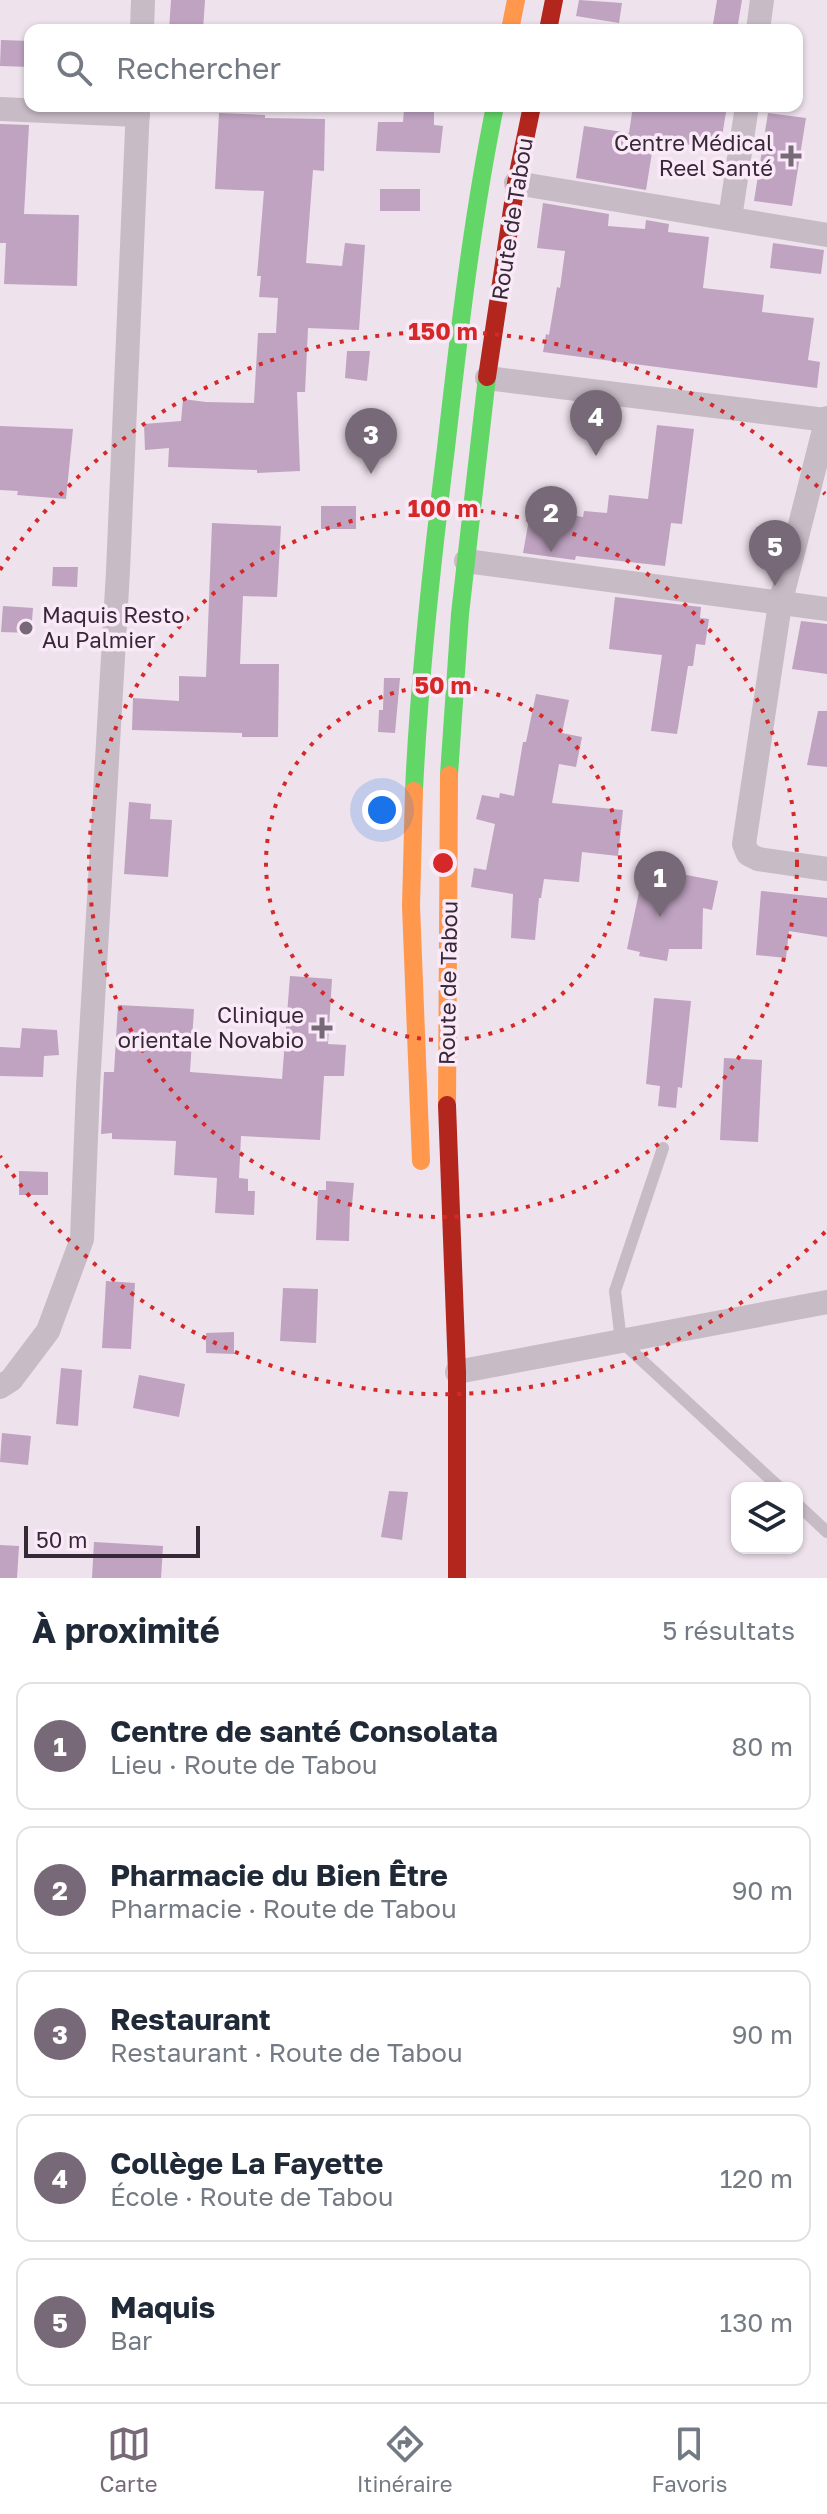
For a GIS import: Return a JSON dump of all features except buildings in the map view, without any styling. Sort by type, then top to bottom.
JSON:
[{"type":"main road","points":[[511,24],[516,0]]},
{"type":"main road","points":[[549,24],[554,0]]},
{"type":"main road","name":"Route de Tabou","points":[[422,1181],[411,906],[414,787],[432,565],[454,375],[480,179],[494,112]]},
{"type":"main road","name":"Route de Tabou","points":[[457,1578],[457,1372],[447,1131],[449,779],[466,561],[487,378],[516,183],[531,112]]},
{"type":"street","points":[[142,24],[143,0]]},
{"type":"street","points":[[759,24],[762,0]]},
{"type":"street","points":[[0,109],[24,109]]},
{"type":"street","points":[[0,1387],[11,1380],[48,1331],[82,1239],[88,1071],[118,571],[138,112]]},
{"type":"street","points":[[730,218],[746,112]]},
{"type":"street","points":[[516,183],[827,235]]},
{"type":"street","points":[[487,378],[827,420],[780,604],[744,844],[748,854],[758,859],[827,869]]},
{"type":"street","points":[[466,561],[827,609]]},
{"type":"street","points":[[457,1372],[827,1302]]},
{"type":"lane","points":[[663,1148],[615,1291],[621,1341],[774,1482]]},
{"type":"lane","points":[[803,1510],[827,1532]]},
{"type":"traffic: fast","points":[[414,791],[427,619],[456,362],[494,112]]},
{"type":"traffic: fast","points":[[449,775],[460,614],[487,377]]},
{"type":"traffic: slow","points":[[511,24],[516,0]]},
{"type":"traffic: slow","points":[[447,1105],[449,775]]},
{"type":"traffic: slow","points":[[414,791],[411,906],[421,1161]]},
{"type":"traffic: jam","points":[[549,24],[554,0]]},
{"type":"traffic: jam","points":[[487,377],[516,183],[531,112]]},
{"type":"traffic: jam","points":[[447,1105],[457,1372],[457,1578]]},
{"type":"place","name":"Centre Médical Reel Santé","points":[[791,156]]},
{"type":"place","name":"Collège La Fayette","points":[[596,456]]},
{"type":"place","name":"Restaurant","points":[[371,474]]},
{"type":"place","name":"Pharmacie du Bien Être","points":[[551,552]]},
{"type":"place","name":"Maquis","points":[[775,586]]},
{"type":"place","name":"Maquis Resto Au Palmier","points":[[26,628]]},
{"type":"place","name":"Centre de santé Consolata","points":[[660,917]]},
{"type":"place","name":"Clinique orientale Novabio","points":[[322,1028]]}]
